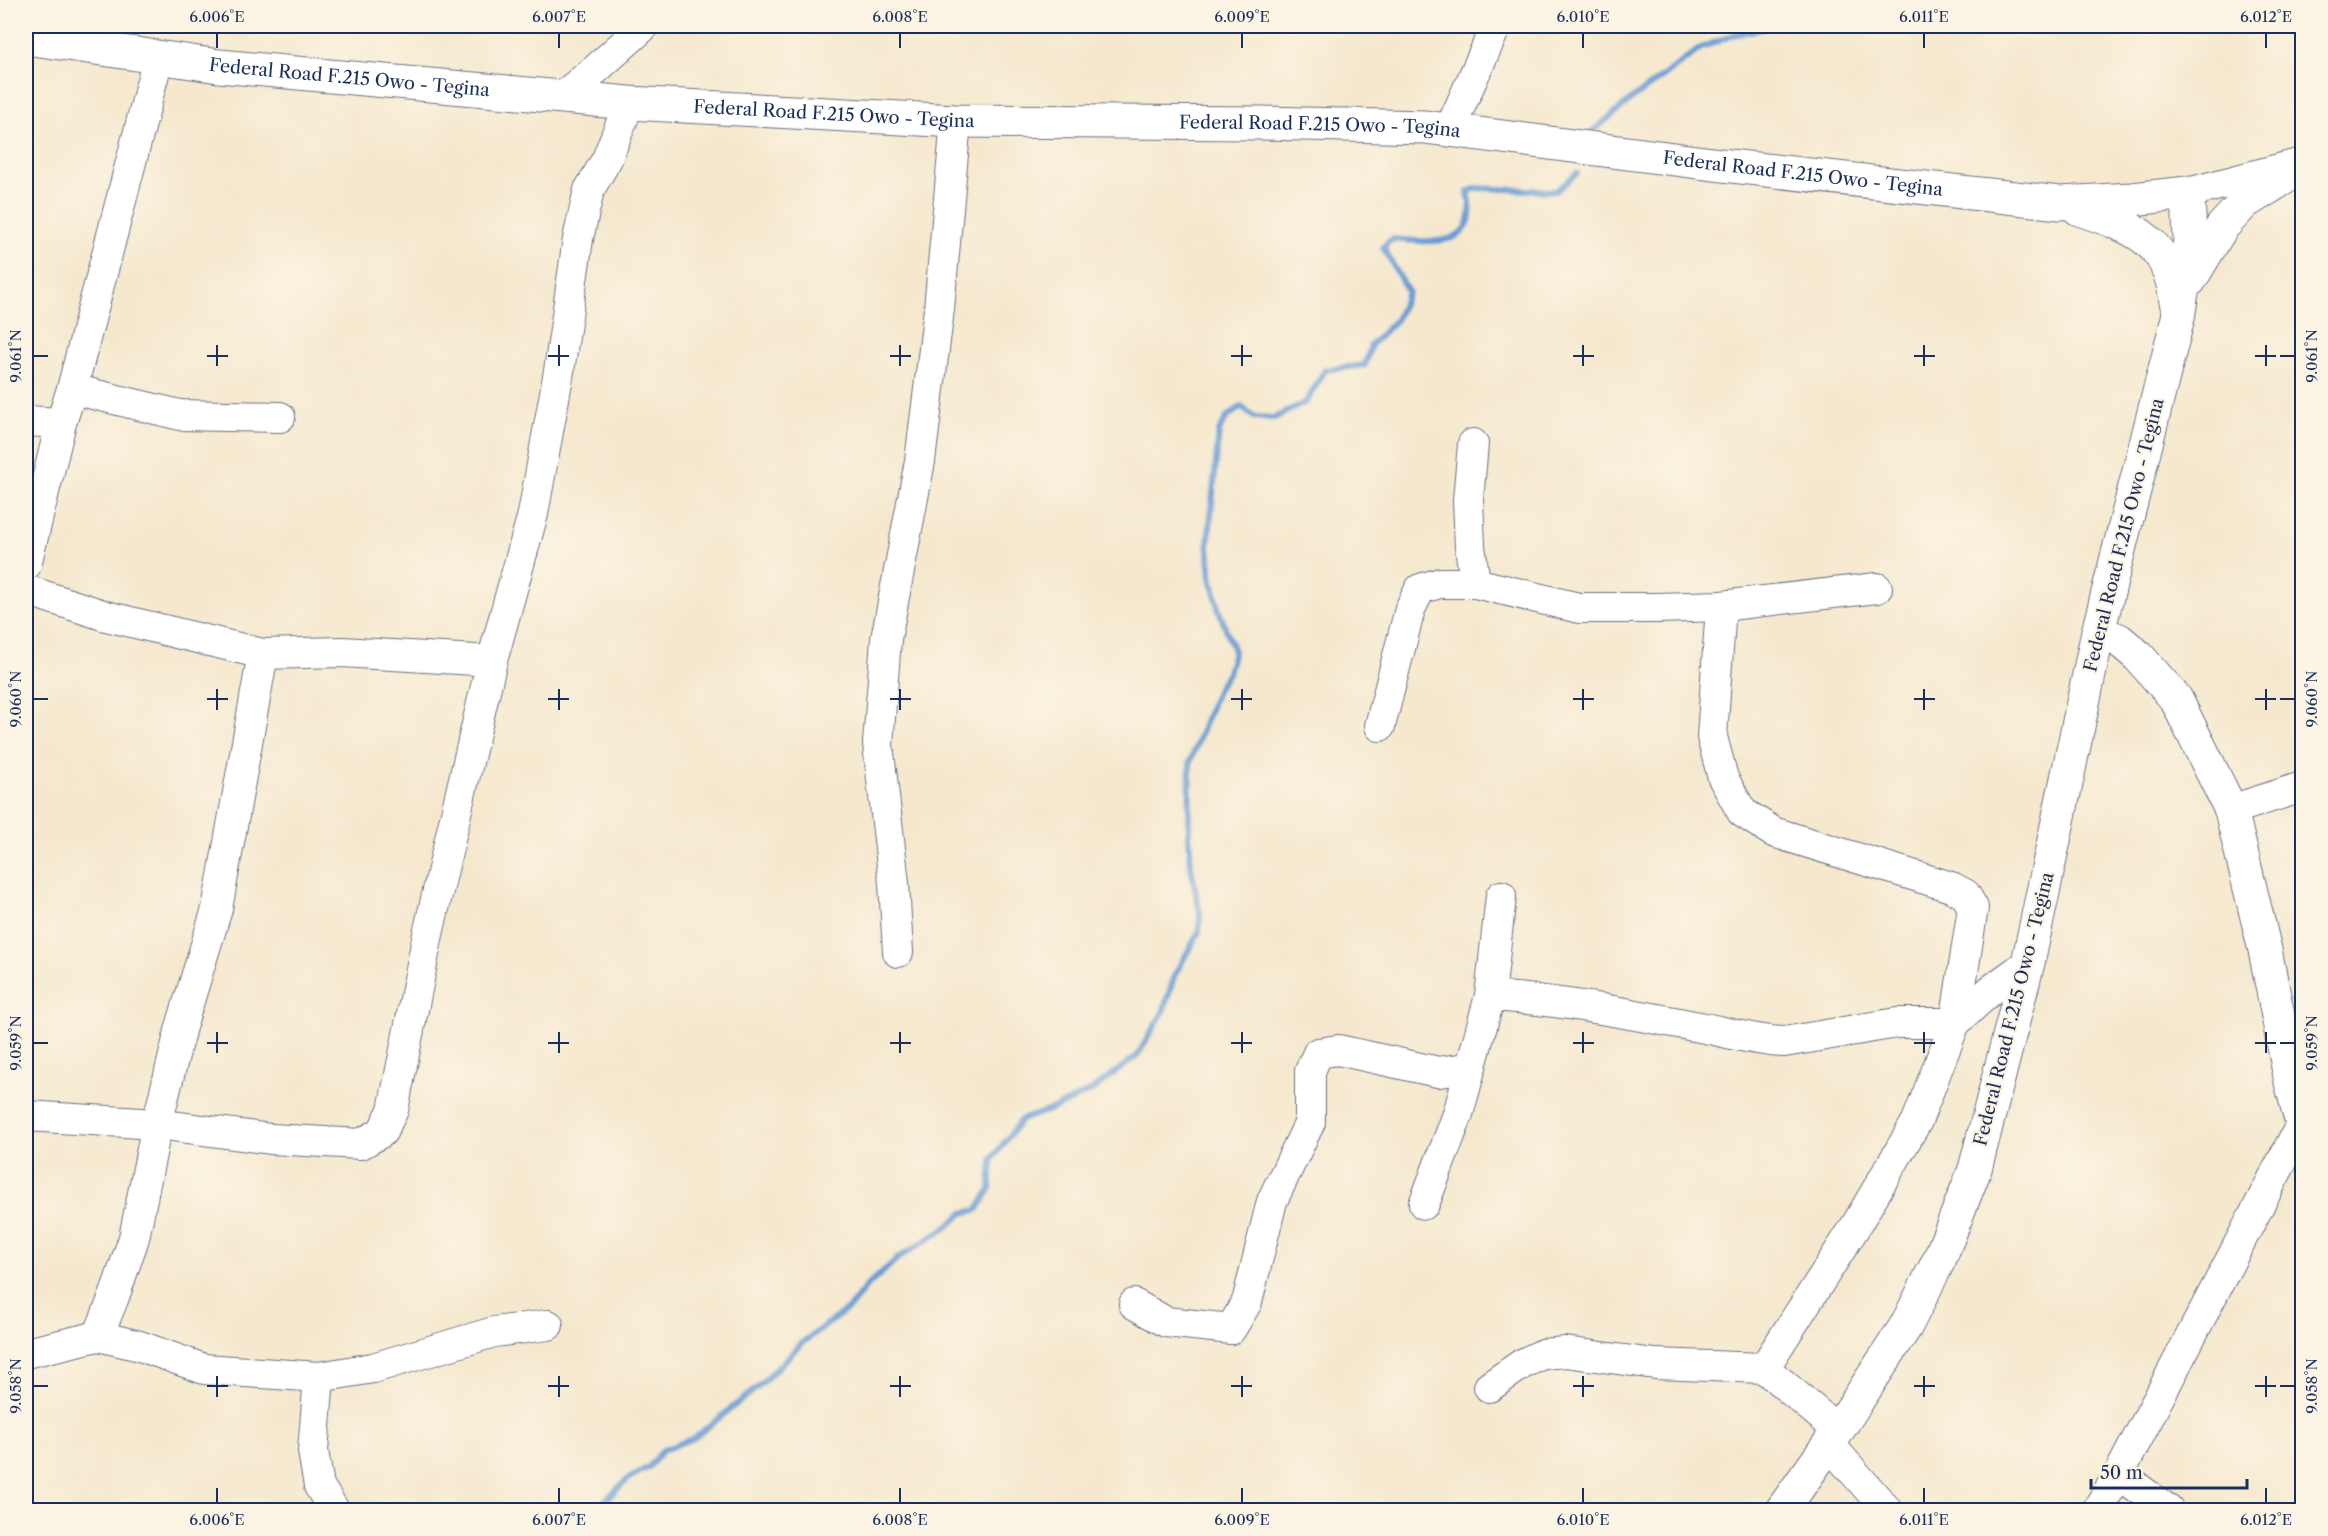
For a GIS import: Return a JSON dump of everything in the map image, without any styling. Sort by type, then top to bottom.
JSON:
[{"type":"main road","name":"Federal Road F.215 Owo - Tegina","points":[[26,38],[74,36],[158,58],[629,103],[956,121],[1262,123],[1450,129],[1713,164],[2060,203],[2188,193],[2190,240],[2180,306],[2098,632],[2028,963],[1975,1169],[1940,1258],[1906,1326],[1834,1437],[1782,1510]]},
{"type":"main road","points":[[2180,306],[2222,227],[2244,203],[2302,165]]},
{"type":"main road","points":[[2060,203],[2118,222],[2151,241],[2164,258],[2180,306]]},
{"type":"main road","points":[[2098,632],[2119,640],[2138,656],[2176,699],[2231,810],[2297,1080],[2302,1123]]},
{"type":"street","points":[[560,98],[645,26]]},
{"type":"street","points":[[1450,129],[1496,26]]},
{"type":"street","points":[[26,565],[61,423],[72,389],[158,58]]},
{"type":"street","points":[[26,1116],[157,1124],[271,1139],[361,1144],[382,1132],[393,1110],[428,934],[492,661],[533,514],[559,371],[578,239],[589,190],[607,159],[629,103]]},
{"type":"street","points":[[898,952],[894,883],[878,744],[886,639],[920,461],[926,414],[939,309],[956,121]]},
{"type":"street","points":[[2188,193],[2302,165]]},
{"type":"street","points":[[72,389],[180,415],[280,417]]},
{"type":"street","points":[[26,422],[61,423]]},
{"type":"street","points":[[1473,444],[1468,500],[1470,546],[1475,583]]},
{"type":"street","points":[[1380,726],[1410,609],[1420,590],[1440,583],[1475,583],[1579,608],[1721,606],[1877,588]]},
{"type":"street","points":[[26,590],[106,616],[263,654],[342,652],[492,661]]},
{"type":"street","points":[[1721,606],[1712,737],[1723,778],[1743,812],[1773,832],[1951,887],[1965,894],[1973,908],[1954,1023],[1917,1121],[1855,1227],[1764,1368]]},
{"type":"street","points":[[98,1336],[134,1238],[157,1124],[181,1027],[217,909],[263,654]]},
{"type":"street","points":[[2231,810],[2302,787]]},
{"type":"street","points":[[1424,1204],[1458,1114],[1491,996],[1501,896]]},
{"type":"street","points":[[1491,996],[1549,1002],[1694,1026],[1765,1041],[1784,1042],[1897,1023],[1954,1023],[1991,990],[2028,963]]},
{"type":"street","points":[[1134,1304],[1166,1322],[1231,1329],[1247,1302],[1272,1201],[1310,1122],[1310,1071],[1318,1053],[1338,1050],[1438,1072],[1470,1068]]},
{"type":"street","points":[[2097,1510],[2119,1474],[2302,1123]]},
{"type":"street","points":[[26,1353],[98,1336],[140,1346],[204,1369],[319,1377],[373,1368],[494,1332],[548,1325]]},
{"type":"street","points":[[1490,1387],[1522,1364],[1543,1354],[1565,1352],[1655,1364],[1764,1368],[1834,1437],[1887,1510]]},
{"type":"street","points":[[319,1377],[313,1451],[319,1486],[334,1510]]},
{"type":"street","points":[[2119,1474],[2168,1510]]},
{"type":"waterway","points":[[1589,134],[1701,48],[1733,35],[1772,26]]},
{"type":"waterway","points":[[595,1510],[630,1477],[649,1467],[663,1450],[694,1438],[757,1388],[803,1342],[849,1308],[866,1287],[897,1259],[947,1227],[963,1213],[977,1210],[990,1190],[992,1159],[1021,1120],[1058,1107],[1092,1090],[1137,1056],[1163,1012],[1175,974],[1199,932],[1200,913],[1191,867],[1189,833],[1190,762],[1218,688],[1228,673],[1234,651],[1219,611],[1211,577],[1208,546],[1219,431],[1227,417],[1241,407],[1254,417],[1274,418],[1306,402],[1325,370],[1365,365],[1371,345],[1396,320],[1408,292],[1383,247],[1392,239],[1437,241],[1450,239],[1460,234],[1468,225],[1470,211],[1468,192],[1476,188],[1556,191],[1577,173]]}]
